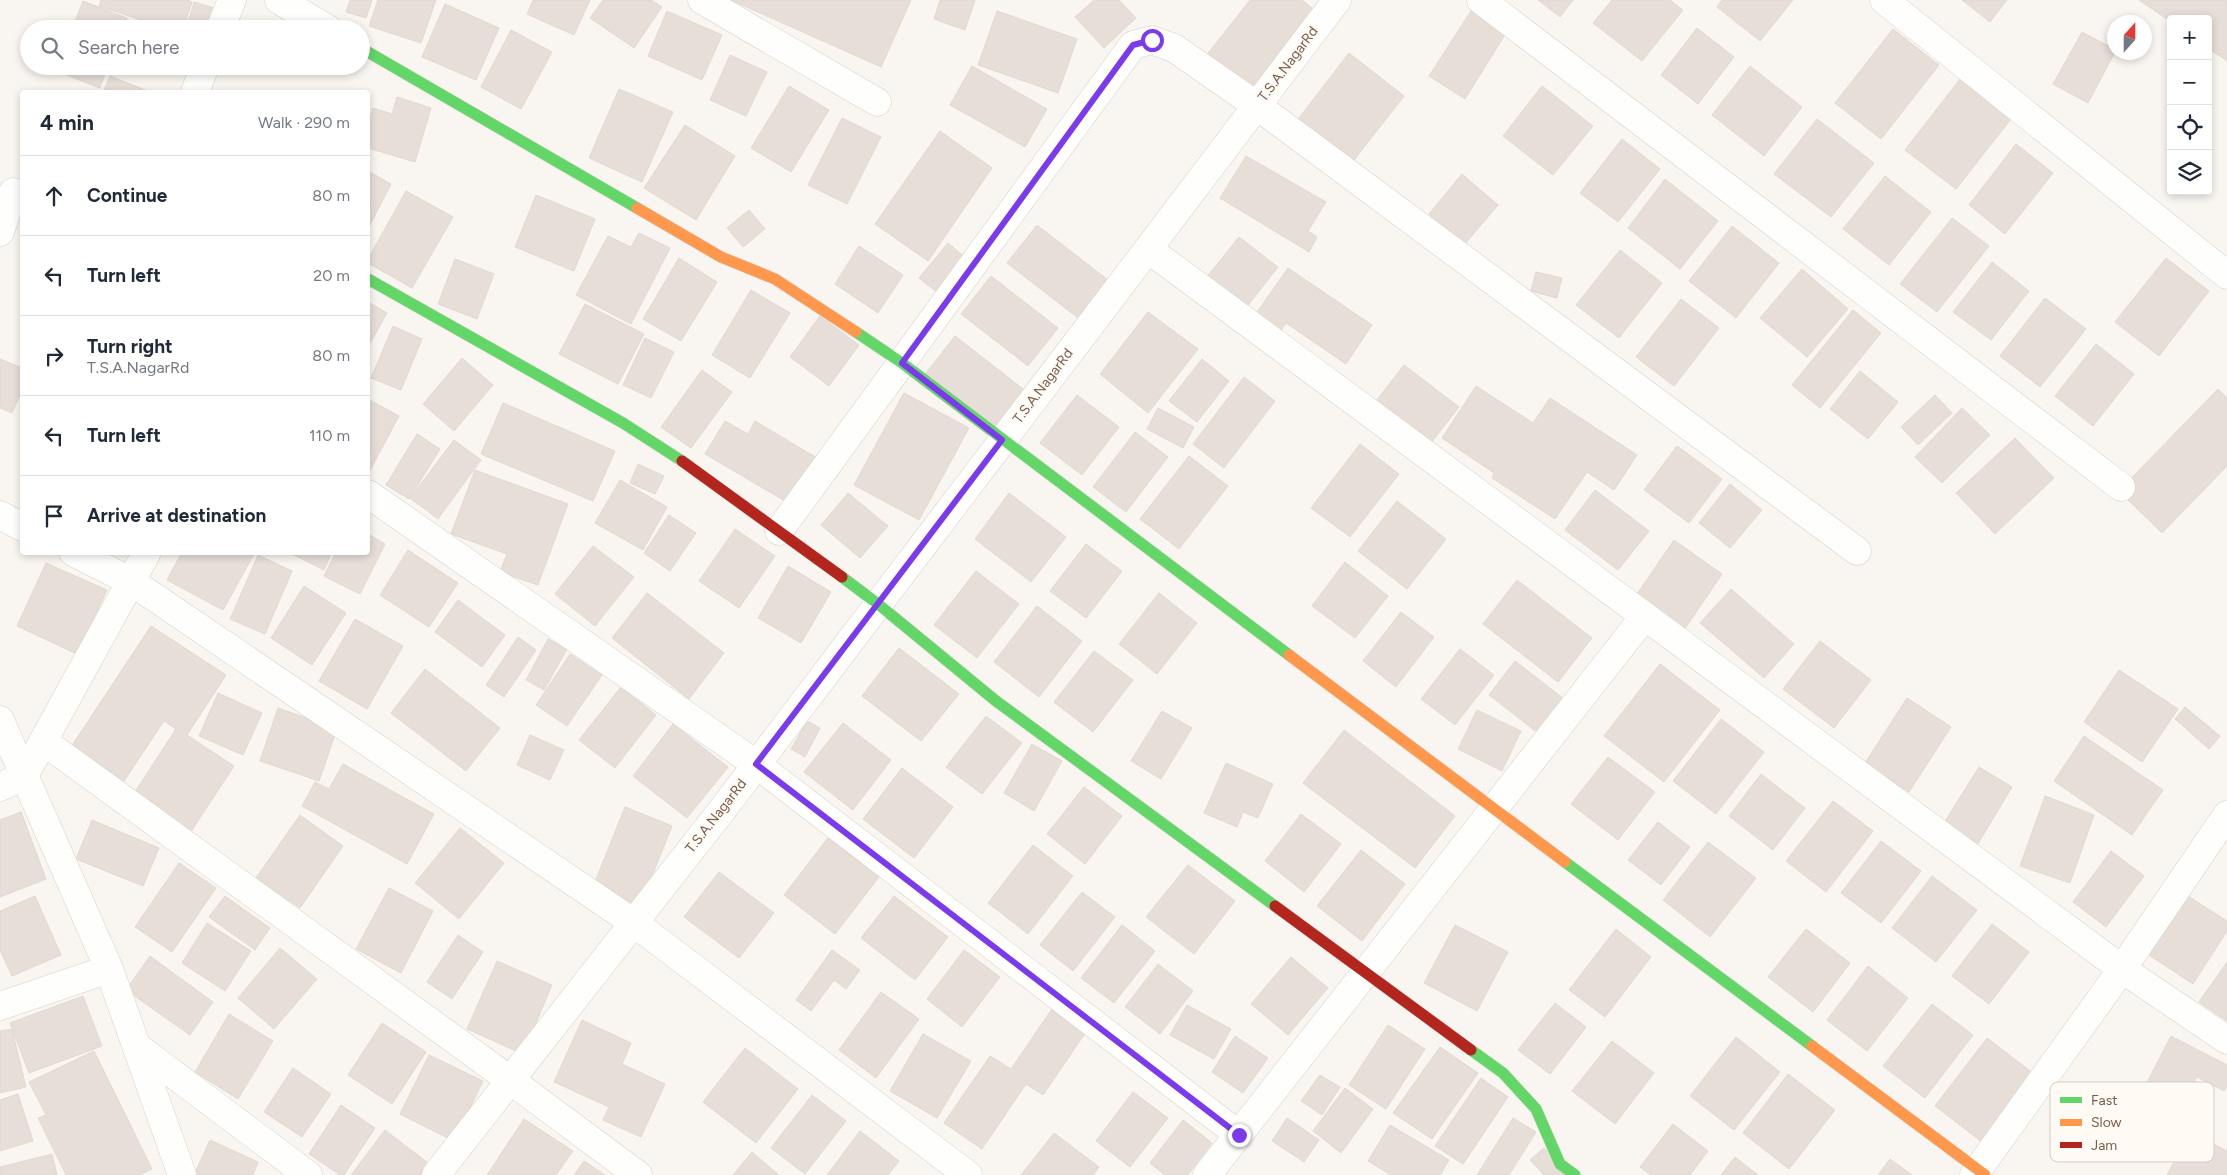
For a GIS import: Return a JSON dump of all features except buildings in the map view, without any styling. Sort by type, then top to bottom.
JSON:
[{"type":"street","points":[[224,20],[232,0]]},
{"type":"street","points":[[278,0],[312,20]]},
{"type":"street","points":[[702,0],[878,102]]},
{"type":"street","name":"T.S.A.NagarRd","points":[[436,1175],[756,764],[1336,0]]},
{"type":"street","points":[[1481,0],[2121,487]]},
{"type":"street","points":[[1884,0],[2227,274]]},
{"type":"street","points":[[779,531],[1133,45],[1152,40],[1174,48],[1256,105],[1857,551]]},
{"type":"street","points":[[370,53],[721,257],[775,279],[902,363],[1979,1173],[2227,815]]},
{"type":"street","points":[[196,90],[202,75]]},
{"type":"street","points":[[0,232],[13,192],[20,195]]},
{"type":"street","points":[[1148,249],[2122,968],[2227,1040]]},
{"type":"street","points":[[370,280],[623,423],[702,474],[878,604],[996,701],[1503,1073],[1536,1109],[1560,1164],[1575,1175]]},
{"type":"street","points":[[370,495],[756,764],[1239,1135]]},
{"type":"street","points":[[0,515],[20,526]]},
{"type":"street","points":[[79,555],[132,582],[634,923],[968,1175]]},
{"type":"street","points":[[0,787],[24,776],[146,555]]},
{"type":"street","points":[[1207,1175],[1644,617]]},
{"type":"street","points":[[0,720],[109,969],[182,1175]]},
{"type":"street","points":[[43,741],[638,1175]]},
{"type":"street","points":[[0,1006],[109,969]]},
{"type":"street","points":[[136,1046],[308,1175]]},
{"type":"traffic: fast","points":[[370,53],[637,208]]},
{"type":"traffic: fast","points":[[370,280],[623,423],[682,461]]},
{"type":"traffic: fast","points":[[856,332],[902,363],[1289,655]]},
{"type":"traffic: fast","points":[[842,577],[878,604],[996,701],[1275,906]]},
{"type":"traffic: fast","points":[[1565,862],[1812,1046]]},
{"type":"traffic: fast","points":[[1471,1050],[1503,1073],[1536,1109],[1560,1164],[1575,1175]]},
{"type":"traffic: slow","points":[[637,208],[721,257],[775,279],[856,332]]},
{"type":"traffic: slow","points":[[1289,655],[1565,862]]},
{"type":"traffic: slow","points":[[1812,1046],[1985,1175]]},
{"type":"traffic: jam","points":[[682,461],[842,577]]},
{"type":"traffic: jam","points":[[1275,906],[1471,1050]]},
{"type":"route","points":[[1152,40],[1133,45],[902,363],[1002,440],[756,764],[1239,1135]]}]
